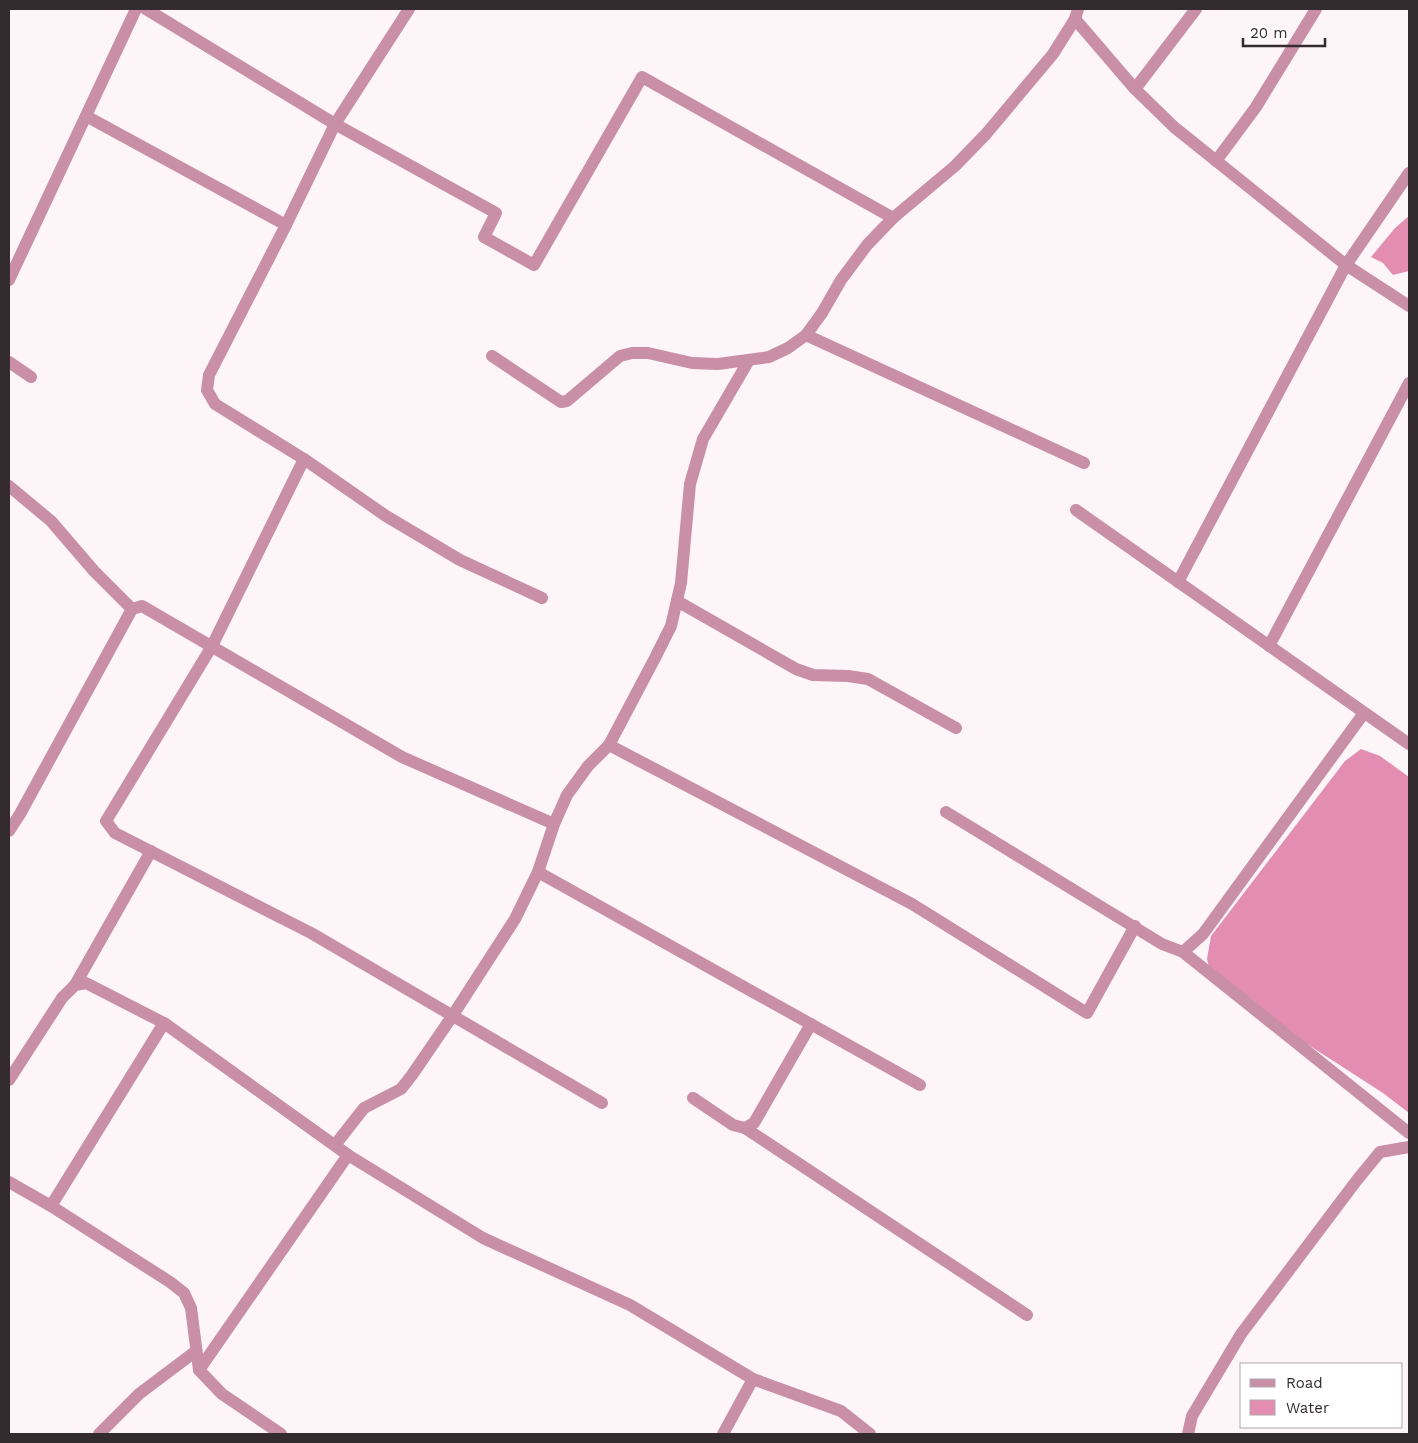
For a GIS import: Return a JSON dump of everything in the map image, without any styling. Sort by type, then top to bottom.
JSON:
[{"type":"street","points":[[9,280],[136,9]]},
{"type":"street","points":[[146,9],[335,124],[496,214],[484,237],[534,265],[642,77],[893,218]]},
{"type":"street","points":[[409,9],[335,124],[210,375],[207,390],[215,404],[304,459],[386,516],[460,560],[542,598]]},
{"type":"street","points":[[1135,89],[1196,9]]},
{"type":"street","points":[[1216,161],[1256,107],[1316,9]]},
{"type":"street","points":[[492,356],[561,402],[567,401],[620,356],[632,353],[648,353],[692,363],[718,364],[769,357],[788,348],[806,334],[822,313],[846,273],[867,246],[893,218],[955,166],[986,134],[1053,54],[1076,14],[1135,89],[1174,127],[1346,266],[1409,306]]},
{"type":"street","points":[[86,116],[286,225]]},
{"type":"street","points":[[1178,582],[1346,266],[1409,172]]},
{"type":"street","points":[[806,334],[1084,463]]},
{"type":"street","points":[[335,1145],[364,1108],[401,1089],[412,1075],[515,919],[538,872],[554,824],[567,795],[588,766],[609,746],[671,626],[681,584],[690,484],[703,439],[749,360]]},
{"type":"street","points":[[9,362],[31,377]]},
{"type":"street","points":[[1269,646],[1409,383]]},
{"type":"street","points":[[304,459],[212,646],[106,821],[115,833],[311,933],[602,1102]]},
{"type":"street","points":[[9,486],[51,521],[94,571],[132,609]]},
{"type":"street","points":[[1076,510],[1409,744]]},
{"type":"street","points":[[677,601],[796,669],[813,675],[868,679],[956,728]]},
{"type":"street","points":[[9,831],[132,609],[142,606],[402,757],[554,824]]},
{"type":"street","points":[[1183,952],[1203,934],[1364,713]]},
{"type":"street","points":[[609,746],[912,904],[1088,1012],[1134,926]]},
{"type":"street","points":[[946,812],[1162,944],[1183,952],[1409,1133]]},
{"type":"street","points":[[9,1080],[62,998],[75,985],[150,851]]},
{"type":"street","points":[[538,872],[920,1085]]},
{"type":"street","points":[[75,985],[86,983],[164,1023],[348,1155],[483,1238],[630,1305],[753,1378],[841,1411],[870,1434]]},
{"type":"street","points":[[51,1206],[164,1023]]},
{"type":"street","points":[[745,1128],[754,1123],[811,1024]]},
{"type":"street","points":[[692,1098],[733,1125],[745,1128],[1026,1314]]},
{"type":"street","points":[[1188,1434],[1192,1416],[1241,1334],[1357,1180],[1380,1152],[1409,1147]]},
{"type":"street","points":[[199,1370],[348,1155]]},
{"type":"street","points":[[9,1182],[51,1206],[170,1282],[184,1293],[191,1308],[199,1370],[222,1394],[281,1434]]},
{"type":"street","points":[[99,1434],[139,1394],[196,1351]]},
{"type":"street","points":[[723,1434],[753,1378]]},
{"type":"water","points":[[1409,216],[1409,271],[1393,275],[1383,263],[1371,257],[1395,228]]},
{"type":"water","points":[[1361,749],[1380,756],[1409,777],[1409,1113],[1383,1093],[1307,1044],[1211,975],[1207,959],[1211,936],[1345,761]]}]
